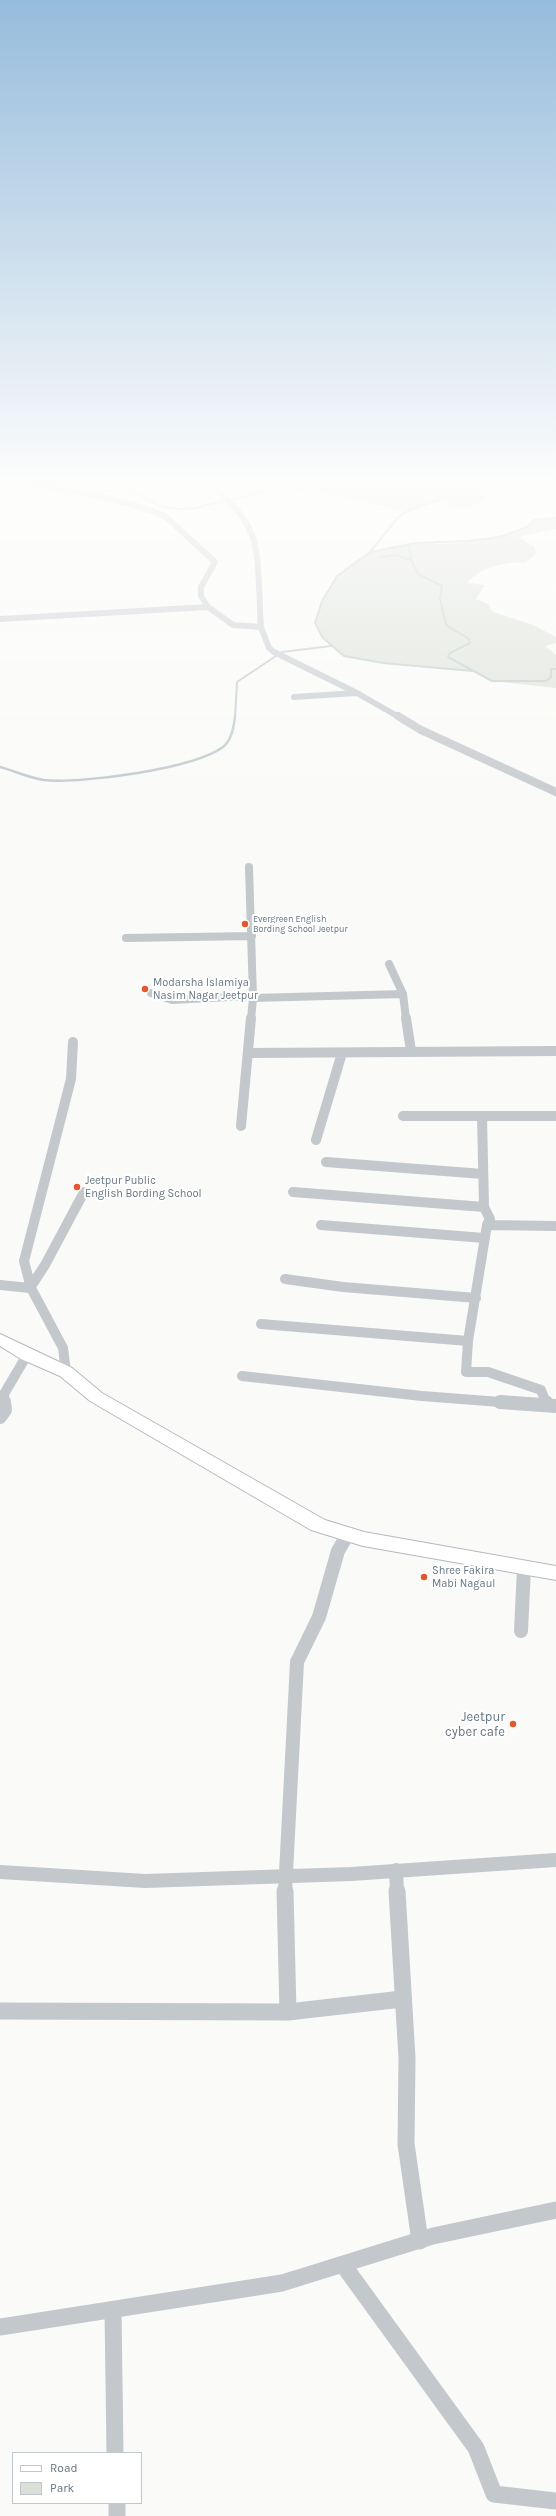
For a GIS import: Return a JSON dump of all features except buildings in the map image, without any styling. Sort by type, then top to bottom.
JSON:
[{"type":"street","points":[[203,598],[208,607],[233,625],[261,627]]},
{"type":"street","points":[[259,598],[261,627],[269,648],[274,652],[357,693],[421,730],[556,792]]},
{"type":"street","points":[[0,619],[208,607]]},
{"type":"street","points":[[294,697],[357,693]]},
{"type":"street","points":[[241,1126],[250,1053],[253,998],[249,867]]},
{"type":"street","points":[[126,938],[252,936]]},
{"type":"street","points":[[389,964],[403,994],[411,1051]]},
{"type":"street","points":[[151,993],[172,1000],[240,996],[253,998],[403,994]]},
{"type":"street","points":[[66,1372],[66,1356],[60,1340],[30,1288],[24,1261],[71,1079],[73,1042]]},
{"type":"street","points":[[250,1053],[556,1051]]},
{"type":"street","points":[[316,1140],[342,1053]]},
{"type":"street","points":[[403,1116],[556,1116]]},
{"type":"street","points":[[482,1116],[484,1207],[490,1219],[484,1238],[476,1298],[468,1341],[466,1372],[488,1372],[541,1390],[552,1406]]},
{"type":"street","points":[[326,1162],[483,1174]]},
{"type":"street","points":[[30,1288],[50,1259],[72,1210],[84,1192]]},
{"type":"street","points":[[293,1192],[484,1207]]},
{"type":"street","points":[[321,1225],[484,1238]]},
{"type":"street","points":[[487,1225],[556,1226]]},
{"type":"street","points":[[284,1279],[343,1287],[476,1298]]},
{"type":"street","points":[[0,1285],[30,1288]]},
{"type":"street","points":[[261,1324],[468,1341]]},
{"type":"street","points":[[0,1339],[27,1355],[66,1372],[96,1397],[318,1525],[348,1534],[556,1573]]},
{"type":"street","points":[[0,1417],[5,1410],[4,1394],[27,1355]]},
{"type":"street","points":[[242,1376],[422,1396],[552,1406]]},
{"type":"street","points":[[288,2012],[285,1877],[297,1662],[319,1617],[338,1550],[348,1534]]},
{"type":"street","points":[[521,1631],[524,1568]]},
{"type":"street","points":[[0,1872],[145,1881],[285,1877],[556,1860]]},
{"type":"street","points":[[396,1870],[402,1999],[407,2058],[406,2144],[420,2241]]},
{"type":"street","points":[[0,2011],[195,2010],[288,2012],[402,1999]]},
{"type":"street","points":[[0,2326],[113,2310],[282,2283],[344,2266],[433,2236],[556,2210]]},
{"type":"street","points":[[344,2266],[476,2448],[494,2494],[556,2501]]},
{"type":"street","points":[[113,2310],[115,2452]]},
{"type":"street","points":[[117,2504],[117,2516]]},
{"type":"green space","points":[[324,598],[476,598],[488,604],[493,612],[533,625],[556,637],[556,643],[545,646],[556,655],[556,688],[492,681],[472,671],[383,663],[344,656],[323,638],[315,623]]},
{"type":"waterway","points":[[324,598],[315,623],[323,638],[344,656],[383,663],[472,671]]},
{"type":"waterway","points":[[440,598],[446,625],[469,639],[470,643],[450,653],[448,657],[492,681],[546,681],[551,677],[551,669],[556,669]]},
{"type":"waterway","points":[[235,717],[237,682],[282,652],[331,646]]},
{"type":"waterway","points":[[0,767],[38,779],[61,781],[109,777],[163,768],[188,762],[208,755],[223,747],[229,741],[235,716]]},
{"type":"place","name":"Evergreen English Bording School Jeetpur","points":[[245,924]]},
{"type":"place","name":"Modarsha Islamiya Nasim Nagar Jeetpur","points":[[145,989]]},
{"type":"place","name":"Jeetpur Public English Bording School","points":[[77,1187]]},
{"type":"place","name":"Shree Fakira Mabi Nagaul","points":[[424,1577]]},
{"type":"place","name":"Jeetpur cyber cafe","points":[[513,1724]]}]
